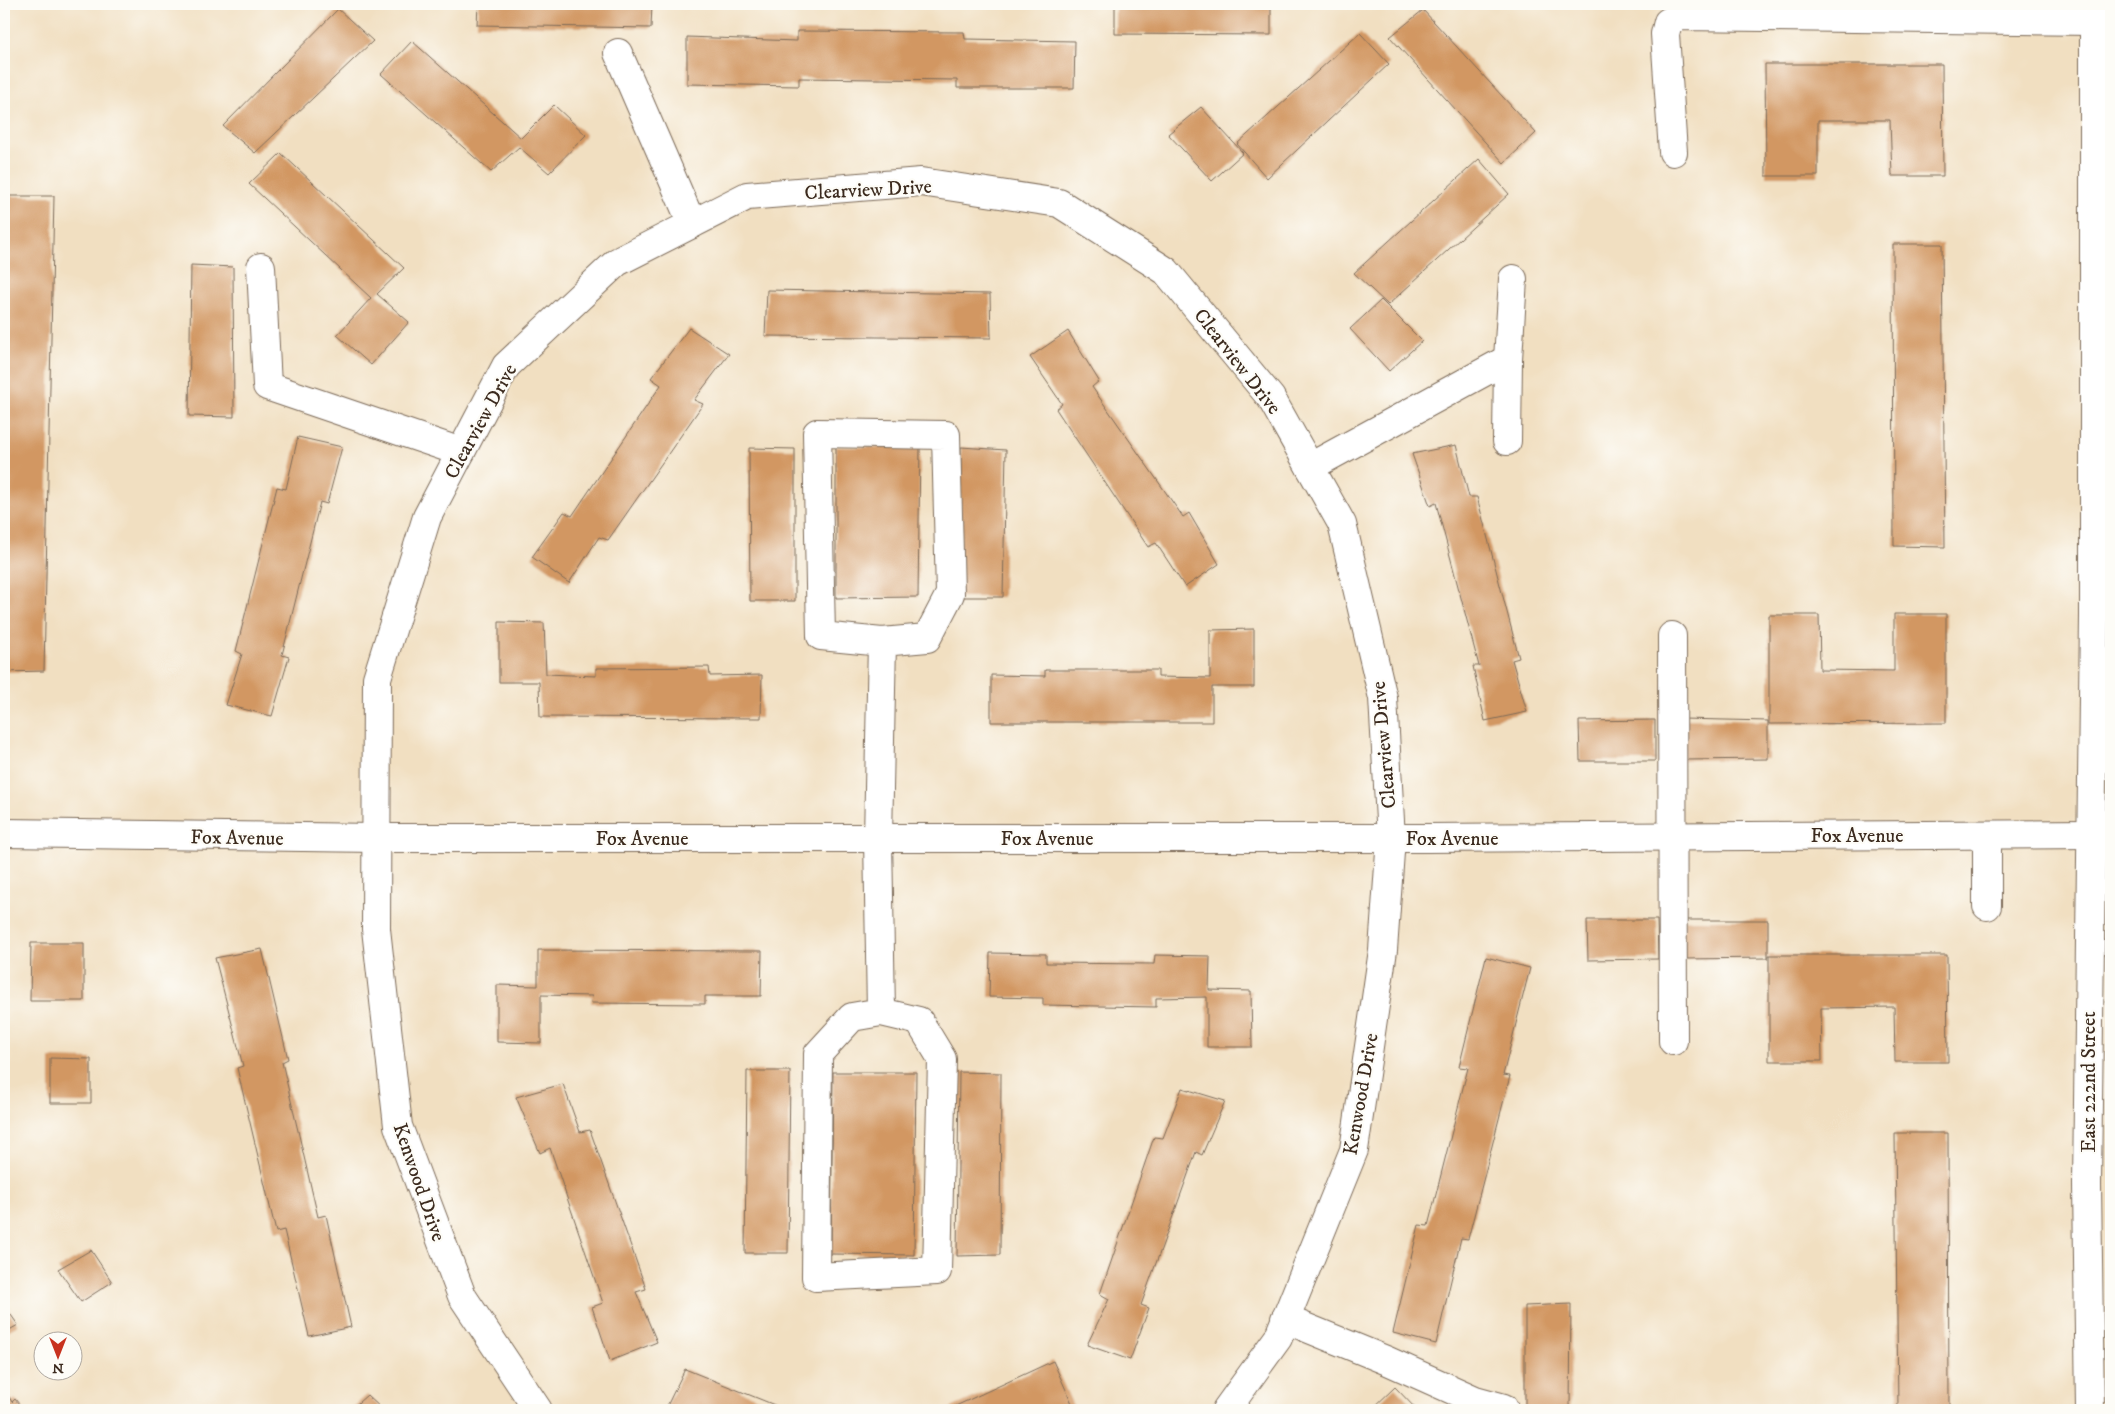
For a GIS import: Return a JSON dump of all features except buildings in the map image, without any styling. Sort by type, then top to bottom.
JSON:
[{"type":"street","points":[[1673,152],[1664,34],[1668,22],[1681,16],[2099,23]]},
{"type":"street","name":"East 222nd Street","points":[[2090,1410],[2099,1185],[2090,834],[2103,616],[2099,23]]},
{"type":"street","points":[[618,53],[692,224]]},
{"type":"street","name":"Clearview Drive","points":[[376,838],[378,678],[427,517],[506,366],[617,262],[747,196],[921,182],[1059,203],[1166,271],[1271,398],[1342,524],[1383,698],[1391,838]]},
{"type":"street","points":[[261,267],[267,386],[461,452]]},
{"type":"street","points":[[1507,441],[1508,359],[1513,279]]},
{"type":"street","points":[[1310,467],[1508,359]]},
{"type":"street","points":[[817,433],[946,435],[950,594],[927,638],[882,642],[821,636],[817,433]]},
{"type":"street","points":[[1672,636],[1673,1041]]},
{"type":"street","points":[[881,1012],[878,838],[882,642]]},
{"type":"street","name":"Fox Avenue","points":[[4,833],[376,838],[1391,838],[2090,834]]},
{"type":"street","points":[[1987,834],[1987,906]]},
{"type":"street","name":"Kenwood Drive","points":[[376,838],[376,929],[398,1126],[462,1296],[538,1410]]},
{"type":"street","name":"Kenwood Drive","points":[[1226,1410],[1278,1338],[1354,1150],[1383,950],[1391,838]]},
{"type":"street","points":[[881,1012],[919,1021],[942,1058],[937,1271],[816,1276],[818,1054],[852,1017],[881,1012]]},
{"type":"street","points":[[1285,1319],[1388,1361],[1475,1400],[1504,1408],[1504,1410]]},
{"type":"path","points":[[7,4],[7,196]]}]
